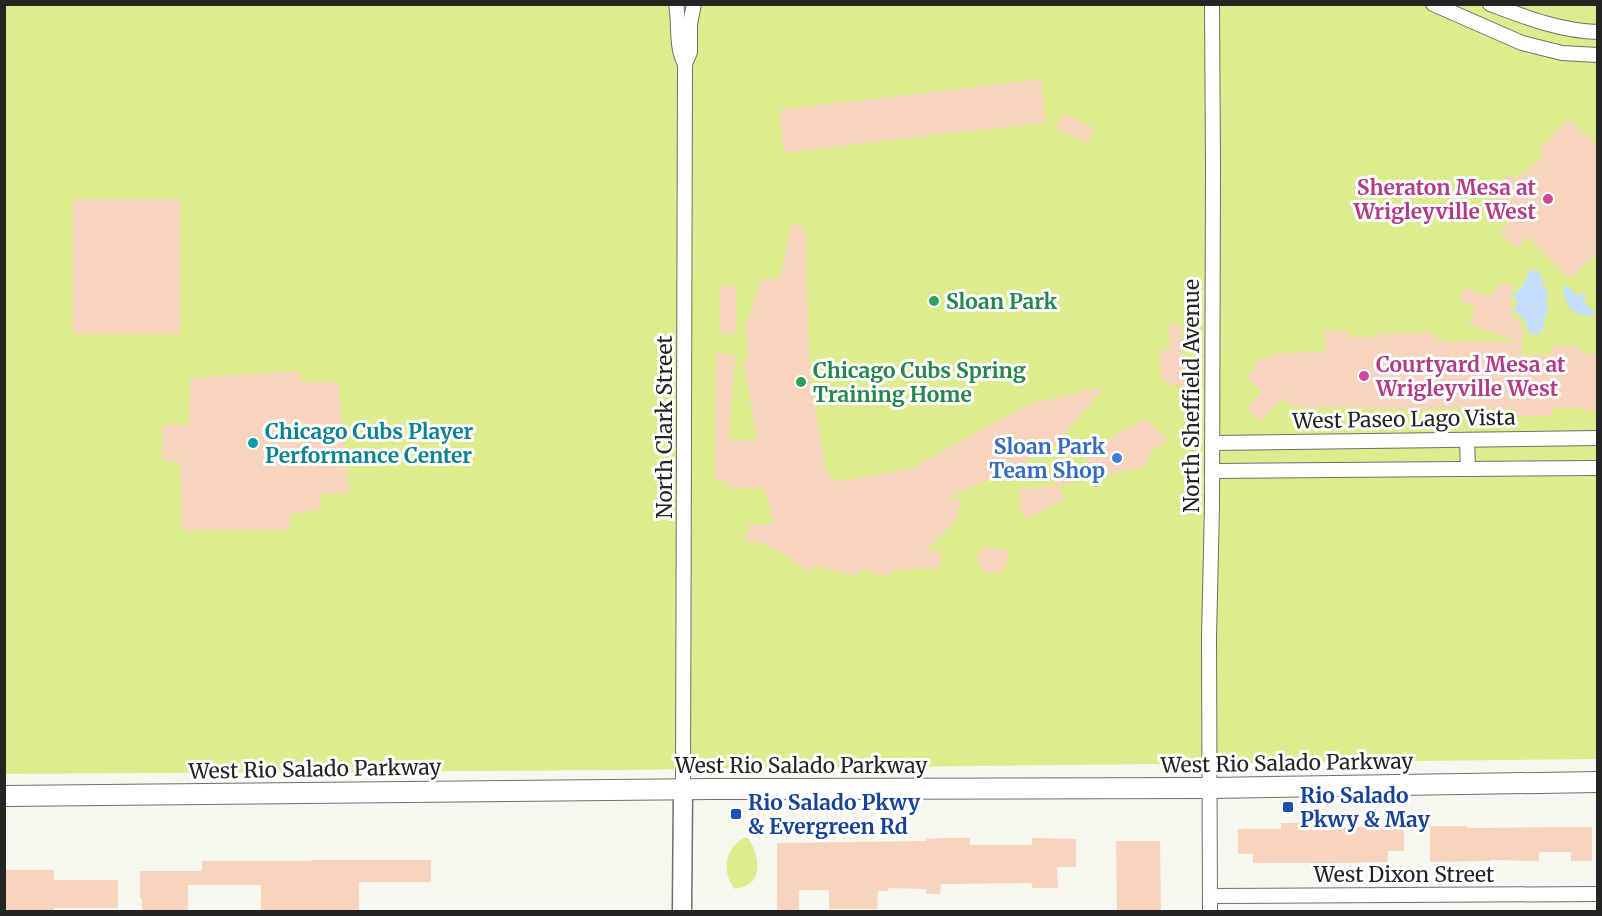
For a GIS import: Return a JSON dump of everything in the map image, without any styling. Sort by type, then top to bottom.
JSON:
[{"type":"main road","name":"West Rio Salado Parkway","points":[[4,795],[1210,788],[1598,782]]},
{"type":"street","name":"North Clark Street","points":[[676,4],[679,53],[685,64]]},
{"type":"street","name":"North Clark Street","points":[[683,790],[686,400],[685,64],[690,52],[690,24],[694,4]]},
{"type":"street","name":"North Sheffield Avenue","points":[[1210,912],[1212,4]]},
{"type":"street","points":[[1433,4],[1522,43],[1562,53],[1598,55]]},
{"type":"street","points":[[1490,4],[1539,22],[1598,32]]},
{"type":"street","name":"West Paseo Lago Vista","points":[[1212,442],[1598,438]]},
{"type":"street","points":[[1467,440],[1468,469]]},
{"type":"street","points":[[1212,471],[1598,468]]},
{"type":"street","points":[[682,912],[683,790]]},
{"type":"street","name":"West Dixon Street","points":[[1210,896],[1598,894]]},
{"type":"green space","name":"Chicago Cubs Spring Training Home","points":[[4,5],[1597,5],[1597,759],[5,774]]},
{"type":"green space","points":[[747,837],[756,856],[757,872],[754,880],[749,884],[735,889],[728,875],[728,859],[734,846]]},
{"type":"water","points":[[1529,270],[1538,271],[1544,281],[1542,287],[1547,289],[1548,300],[1545,302],[1548,306],[1547,316],[1543,319],[1545,323],[1539,335],[1530,334],[1525,320],[1512,309],[1516,307],[1517,302],[1512,295],[1524,284]]},
{"type":"water","points":[[1566,285],[1578,296],[1582,292],[1587,297],[1583,301],[1595,313],[1592,316],[1580,314],[1571,309],[1565,300],[1563,288]]},
{"type":"building","points":[[1041,79],[1046,122],[784,153],[779,110]]},
{"type":"building","points":[[1062,114],[1095,128],[1088,143],[1056,129]]},
{"type":"building","name":"Sheraton Mesa at Wrigleyville West","points":[[1569,119],[1598,146],[1598,251],[1570,279],[1528,237],[1516,248],[1499,232],[1511,220],[1494,203],[1501,195],[1495,188],[1511,173],[1517,179],[1526,169],[1528,171],[1545,153],[1540,149]]},
{"type":"building","points":[[73,199],[180,199],[180,334],[73,334]]},
{"type":"building","points":[[792,224],[805,227],[810,380],[826,470],[834,480],[842,481],[910,469],[1028,404],[1104,387],[1053,448],[945,500],[962,498],[955,522],[926,550],[941,552],[940,567],[891,571],[888,577],[860,569],[858,576],[813,566],[812,573],[791,560],[792,558],[762,543],[744,541],[750,523],[757,526],[774,523],[764,488],[727,488],[727,481],[715,481],[716,353],[736,356],[728,440],[757,441],[743,357],[748,358],[747,333],[744,333],[761,280],[780,278]]},
{"type":"building","points":[[1503,283],[1511,283],[1511,314],[1523,330],[1521,355],[1552,354],[1552,346],[1579,346],[1580,354],[1598,354],[1598,410],[1552,408],[1552,416],[1516,416],[1515,408],[1300,408],[1300,405],[1291,406],[1283,398],[1260,421],[1246,408],[1262,392],[1249,380],[1249,372],[1255,372],[1255,359],[1271,359],[1271,354],[1280,353],[1325,352],[1325,331],[1349,331],[1349,337],[1378,337],[1378,333],[1435,333],[1435,338],[1443,338],[1443,342],[1518,342],[1469,324],[1476,307],[1460,301],[1465,287],[1489,297]]},
{"type":"building","points":[[720,286],[736,286],[736,333],[720,333]]},
{"type":"building","points":[[1168,325],[1182,325],[1184,386],[1169,385],[1169,381],[1162,381],[1159,350],[1170,350]]},
{"type":"building","name":"Chicago Cubs Player Performance Center","points":[[300,371],[300,382],[338,382],[349,493],[321,494],[319,510],[290,514],[290,530],[182,530],[180,462],[163,461],[162,425],[189,425],[190,378]]},
{"type":"building","points":[[1145,419],[1168,440],[1150,452],[1146,466],[1058,486],[1065,499],[1026,519],[1018,503],[1021,502],[1019,490],[1054,486],[1053,484],[1089,464],[1083,452]]},
{"type":"building","points":[[987,547],[1008,551],[1004,571],[984,573],[976,555]]},
{"type":"building","points":[[1281,823],[1316,823],[1316,827],[1367,827],[1367,823],[1385,823],[1385,829],[1404,829],[1404,851],[1388,851],[1388,862],[1347,863],[1253,863],[1253,854],[1238,854],[1238,829],[1281,829]]},
{"type":"building","points":[[1430,826],[1592,827],[1592,861],[1571,861],[1571,852],[1539,852],[1539,861],[1430,862]]},
{"type":"building","points":[[970,838],[970,845],[1032,845],[1032,838],[1076,839],[1076,867],[1057,867],[1058,888],[1032,888],[1032,883],[941,884],[940,894],[926,894],[926,889],[888,888],[888,891],[878,891],[877,909],[829,909],[829,890],[799,890],[799,912],[777,912],[777,843],[926,841],[926,839]]},
{"type":"building","points":[[1116,841],[1160,841],[1161,912],[1117,912]]},
{"type":"building","points":[[431,860],[431,882],[359,882],[359,912],[261,912],[261,885],[188,885],[188,912],[142,912],[140,871],[202,871],[202,861]]},
{"type":"building","points":[[4,870],[54,870],[54,880],[118,880],[118,908],[54,908],[54,912],[4,912]]},
{"type":"place","name":"Sheraton Mesa at Wrigleyville West","points":[[1548,199]]},
{"type":"place","name":"Sloan Park","points":[[934,301]]},
{"type":"place","name":"Courtyard Mesa at Wrigleyville West","points":[[1364,376]]},
{"type":"place","name":"Chicago Cubs Spring Training Home","points":[[801,382]]},
{"type":"place","name":"Chicago Cubs Player Performance Center","points":[[253,443]]},
{"type":"place","name":"Sloan Park Team Shop","points":[[1117,458]]},
{"type":"place","name":"Rio Salado Pkwy & May","points":[[1288,807]]},
{"type":"place","name":"Rio Salado Pkwy & Evergreen Rd","points":[[736,814]]}]
